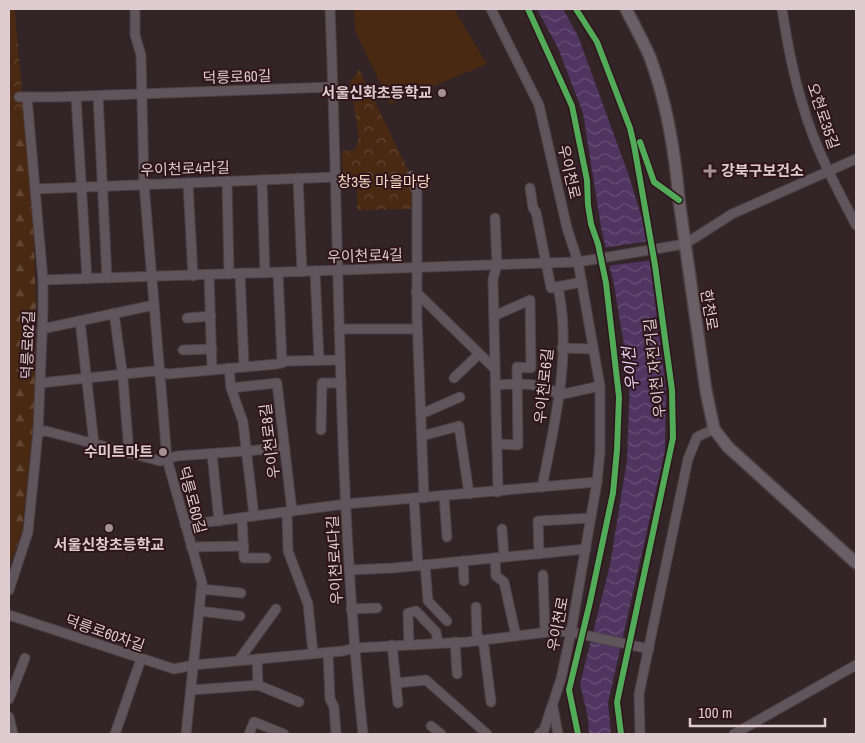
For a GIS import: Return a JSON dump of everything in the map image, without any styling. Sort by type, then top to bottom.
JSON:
[{"type":"main road","name":"한천로","points":[[626,9],[649,56],[664,102],[676,170],[706,391],[714,429],[728,447],[856,563]]},
{"type":"street","name":"덕릉로60길","points":[[135,9],[136,35],[141,55],[144,184],[167,459],[202,583],[185,734]]},
{"type":"street","points":[[330,9],[337,270]]},
{"type":"street","name":"우이천로","points":[[491,9],[539,105],[567,228],[578,262],[600,386],[600,452],[597,482],[571,632],[553,707],[557,734]]},
{"type":"street","name":"오현로35길","points":[[782,9],[789,54],[803,107],[828,172],[856,225]]},
{"type":"street","name":"덕릉로60길","points":[[141,94],[333,87]]},
{"type":"street","points":[[87,278],[76,97],[141,94]]},
{"type":"street","points":[[98,96],[107,278]]},
{"type":"street","name":"덕릉로62길","points":[[9,590],[28,532],[38,432],[42,329],[43,280],[36,189],[23,97],[76,97]]},
{"type":"street","points":[[685,244],[732,214],[856,159]]},
{"type":"street","name":"우이천로4길","points":[[411,176],[417,193],[416,268]]},
{"type":"street","name":"우이천로4라길","points":[[36,189],[335,177]]},
{"type":"street","points":[[298,178],[302,272]]},
{"type":"street","points":[[262,180],[265,273]]},
{"type":"street","points":[[226,181],[229,274]]},
{"type":"street","points":[[188,183],[193,276]]},
{"type":"street","points":[[530,188],[546,263],[555,288],[582,282]]},
{"type":"street","points":[[495,218],[497,265],[493,280],[498,492]]},
{"type":"street","name":"우이천로4길","points":[[152,277],[578,262],[685,244]]},
{"type":"street","points":[[416,268],[422,436],[419,498],[422,565],[428,601],[447,621]]},
{"type":"street","name":"우이천로4다길","points":[[337,270],[349,570],[354,648],[363,734]]},
{"type":"street","name":"우이천로4길","points":[[315,271],[319,360]]},
{"type":"street","points":[[278,273],[282,363]]},
{"type":"street","points":[[240,274],[244,367]]},
{"type":"street","points":[[209,275],[212,370]]},
{"type":"street","points":[[43,280],[152,277]]},
{"type":"street","name":"우이천로6길","points":[[542,487],[559,395],[563,311],[555,288]]},
{"type":"street","points":[[416,292],[495,369]]},
{"type":"street","points":[[494,316],[530,300],[531,368],[517,367],[518,445],[497,444]]},
{"type":"street","points":[[42,329],[154,304]]},
{"type":"street","points":[[114,313],[129,453]]},
{"type":"street","points":[[187,318],[211,316]]},
{"type":"street","points":[[80,321],[94,444]]},
{"type":"street","points":[[339,329],[417,329]]},
{"type":"street","points":[[562,348],[594,349]]},
{"type":"street","points":[[183,350],[212,349]]},
{"type":"street","points":[[454,378],[479,354]]},
{"type":"street","points":[[40,382],[154,371],[168,374],[282,363],[340,360]]},
{"type":"street","name":"우이천로8길","points":[[229,368],[232,388],[243,422],[254,516]]},
{"type":"street","name":"우이천로8길","points":[[232,388],[277,383],[289,512],[288,551],[308,604],[313,653]]},
{"type":"street","points":[[321,430],[322,383],[341,383]]},
{"type":"street","points":[[495,385],[517,384],[552,390],[559,395],[600,386]]},
{"type":"street","points":[[421,414],[460,397]]},
{"type":"street","points":[[422,436],[459,426],[469,494]]},
{"type":"street","points":[[640,734],[639,694],[688,459],[697,437],[714,429]]},
{"type":"street","name":"덕릉로60길","points":[[38,432],[46,431],[160,461],[177,456],[284,448]]},
{"type":"street","points":[[212,454],[219,521]]},
{"type":"street","points":[[185,525],[346,504],[597,482]]},
{"type":"street","points":[[444,496],[447,537]]},
{"type":"street","points":[[242,518],[244,558],[266,558]]},
{"type":"street","points":[[539,554],[538,521],[591,518]]},
{"type":"street","points":[[502,529],[496,576],[504,582],[516,636]]},
{"type":"street","name":"덕릉로60길","points":[[191,547],[244,546]]},
{"type":"street","points":[[349,570],[586,549]]},
{"type":"street","points":[[464,561],[464,581]]},
{"type":"street","points":[[543,575],[544,632]]},
{"type":"street","points":[[201,589],[241,593]]},
{"type":"street","points":[[476,607],[477,636],[484,646],[491,702]]},
{"type":"street","points":[[352,609],[377,608]]},
{"type":"street","points":[[239,660],[276,609]]},
{"type":"street","points":[[199,611],[240,616]]},
{"type":"street","points":[[409,644],[408,613],[416,612],[436,632],[438,643]]},
{"type":"street","name":"덕릉로60차길","points":[[9,614],[174,669],[194,665],[354,648],[479,640],[556,631],[571,632],[649,650]]},
{"type":"street","points":[[455,642],[457,674]]},
{"type":"street","points":[[392,645],[398,703]]},
{"type":"street","points":[[328,652],[330,699],[334,707],[336,734]]},
{"type":"street","points":[[9,698],[13,677],[25,658]]},
{"type":"street","points":[[117,734],[141,659]]},
{"type":"street","points":[[257,659],[258,685]]},
{"type":"street","points":[[734,734],[856,665]]},
{"type":"street","points":[[396,682],[426,680],[487,734]]},
{"type":"street","points":[[191,690],[258,685],[299,702]]},
{"type":"street","points":[[553,707],[542,732],[557,734]]},
{"type":"street","points":[[9,717],[13,734]]},
{"type":"street","points":[[249,734],[254,722],[284,734]]},
{"type":"street","points":[[431,726],[441,734]]},
{"type":"green space","points":[[9,9],[15,9],[32,190],[36,305],[34,416],[22,532],[9,567]]},
{"type":"green space","points":[[354,9],[454,9],[487,64],[390,104],[355,31]]},
{"type":"green space","points":[[9,56],[19,57],[25,123],[9,126]]},
{"type":"green space","name":"창3동 마을마당","points":[[359,69],[411,176],[411,209],[357,210],[357,180],[343,184],[342,151],[355,150],[359,138],[350,83]]},
{"type":"water","name":"우이천","points":[[537,9],[563,9],[578,36],[629,176],[642,219],[650,263],[666,389],[665,451],[608,703],[611,734],[589,734],[588,718],[580,684],[610,565],[627,460],[630,381],[614,285],[601,227],[583,113],[558,48]]},
{"type":"pier","points":[[649,241],[652,260],[607,266],[603,248]]},
{"type":"cycle path","points":[[528,9],[572,106],[587,180],[591,224],[598,244],[606,283],[619,397],[613,493],[569,690],[578,734]]},
{"type":"cycle path","name":"우이천 자전거길","points":[[576,9],[597,42],[630,128],[655,265],[672,390],[673,438],[617,702],[621,734]]},
{"type":"cycle path","points":[[640,142],[654,182],[679,200]]},
{"type":"place","name":"서울신화초등학교","points":[[442,93]]},
{"type":"place","name":"강북구보건소","points":[[710,171]]},
{"type":"place","name":"수미트마트","points":[[163,452]]},
{"type":"place","name":"서울신창초등학교","points":[[109,528]]}]
